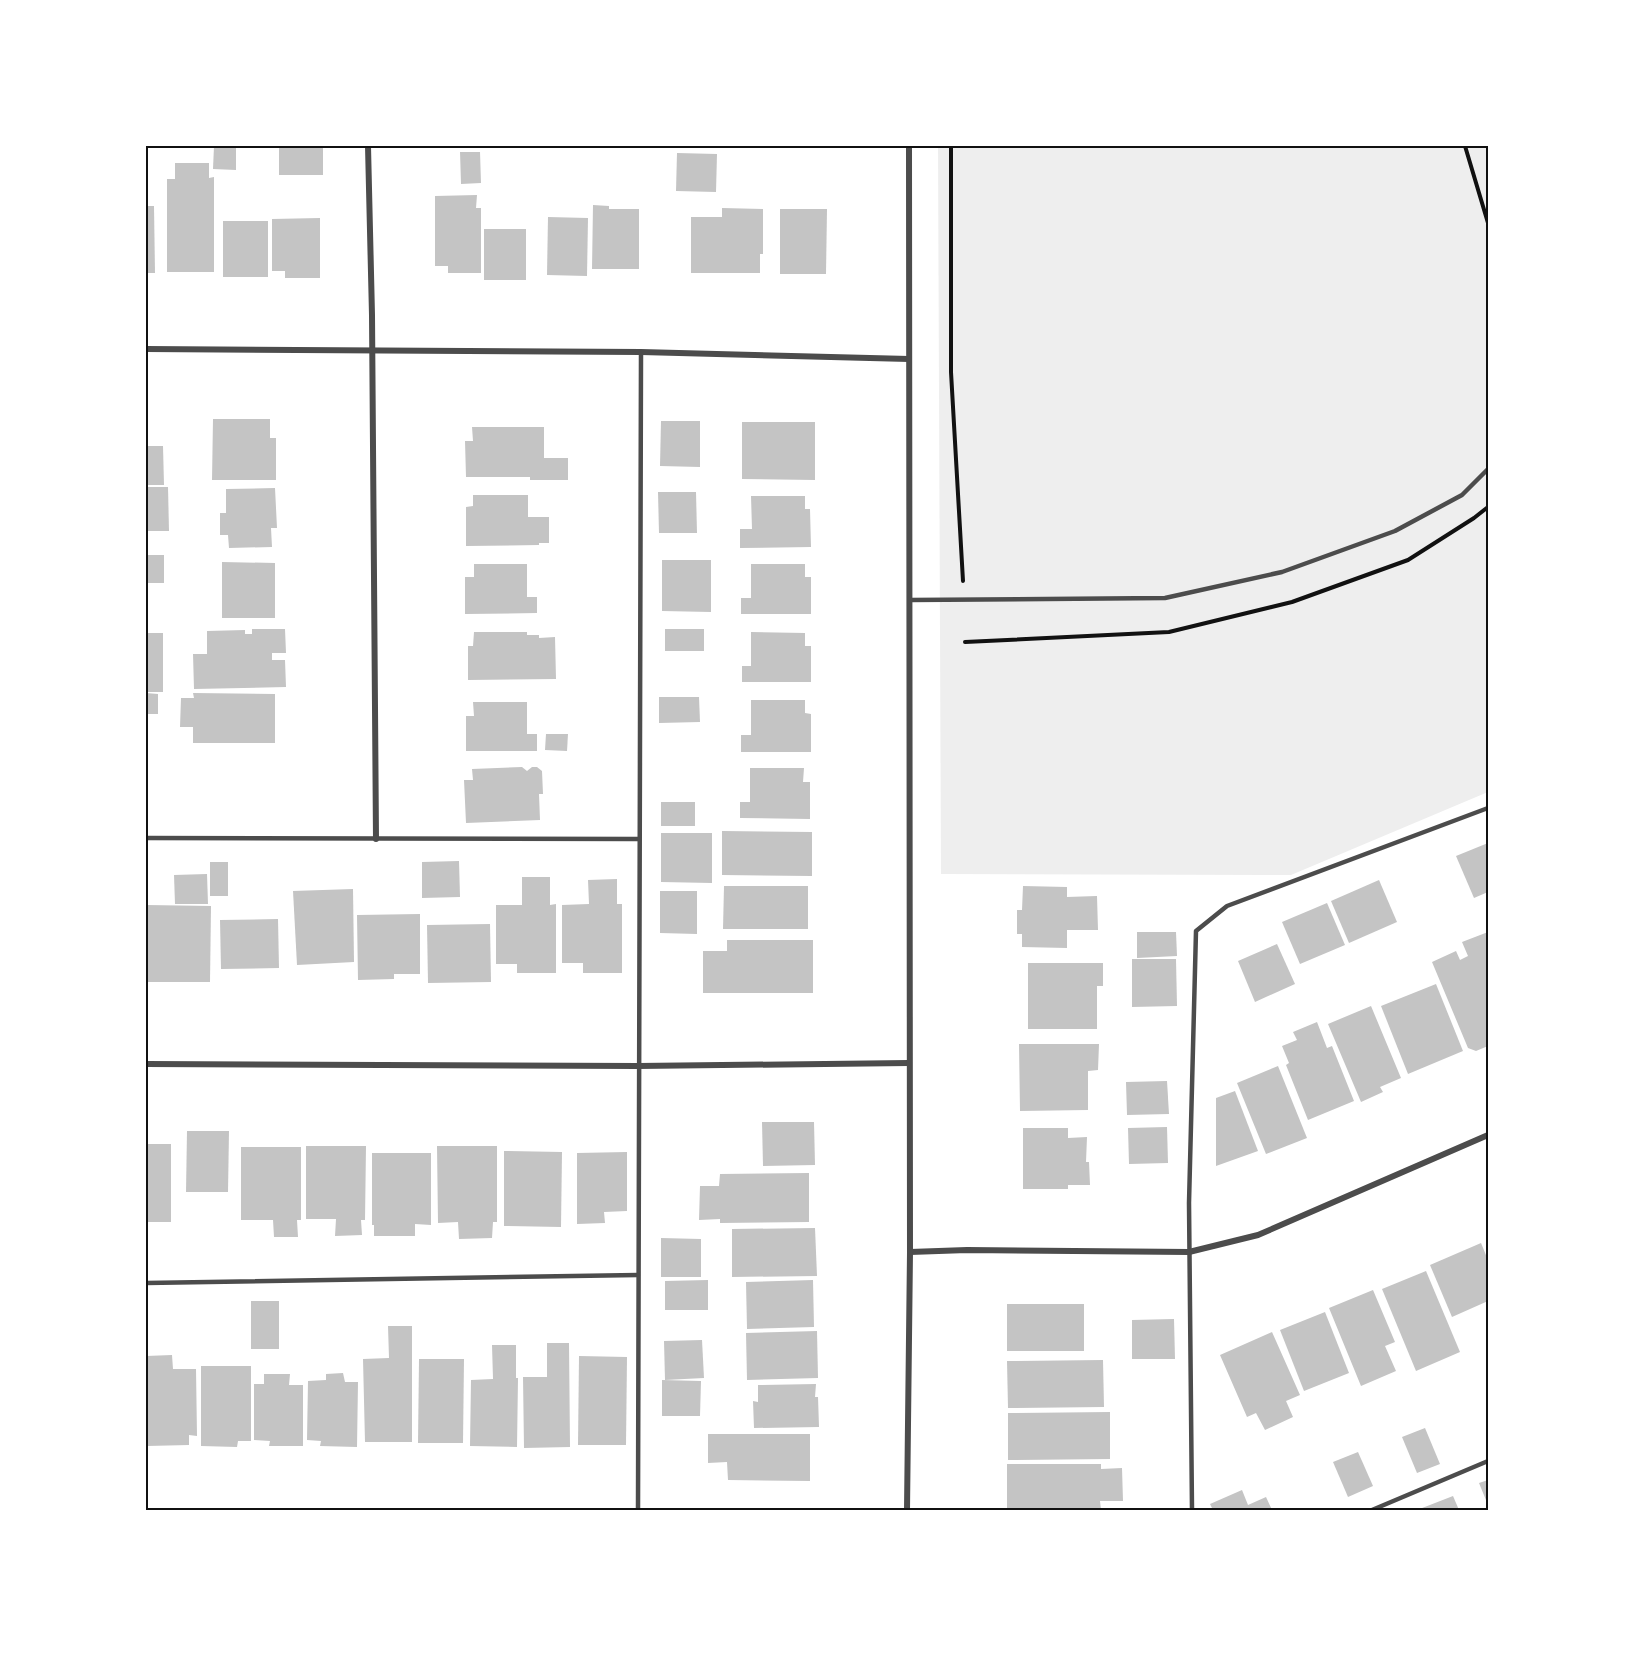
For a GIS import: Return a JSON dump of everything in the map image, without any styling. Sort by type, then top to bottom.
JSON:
[{"type":"street","points":[[368,146],[376,839]]},
{"type":"street","points":[[907,1510],[910,1252],[909,146]]},
{"type":"street","points":[[146,349],[641,352],[909,359]]},
{"type":"street","points":[[146,1064],[638,1066],[909,1063]]},
{"type":"street","points":[[910,1252],[968,1250],[1190,1252],[1258,1235],[1488,1135]]},
{"type":"lane","points":[[638,1510],[641,352]]},
{"type":"lane","points":[[910,600],[1165,598],[1282,572],[1395,531],[1462,495],[1488,469]]},
{"type":"lane","points":[[1192,1510],[1190,1252],[1196,931],[1227,906],[1488,808]]},
{"type":"lane","points":[[146,838],[638,839]]},
{"type":"lane","points":[[146,1283],[638,1275]]},
{"type":"lane","points":[[1372,1510],[1488,1461]]},
{"type":"path","points":[[951,146],[951,372],[965,599]]},
{"type":"path","points":[[1464,146],[1488,223]]},
{"type":"shaded area","points":[[938,146],[1488,146],[1488,792],[1291,875],[941,874]]},
{"type":"building","points":[[214,146],[236,146],[236,170],[213,169]]},
{"type":"building","points":[[279,146],[323,146],[323,175],[279,175]]},
{"type":"building","points":[[460,152],[480,152],[481,183],[461,184]]},
{"type":"building","points":[[677,153],[717,154],[716,192],[676,191]]},
{"type":"building","points":[[175,163],[209,163],[209,178],[214,177],[214,272],[167,272],[167,179],[175,179]]},
{"type":"building","points":[[477,195],[476,208],[481,208],[481,273],[448,273],[448,266],[435,266],[435,196]]},
{"type":"building","points":[[593,205],[609,206],[609,209],[639,209],[639,269],[592,269]]},
{"type":"building","points":[[146,206],[154,206],[155,273],[146,273]]},
{"type":"building","points":[[722,208],[763,209],[763,254],[760,254],[760,273],[691,273],[691,217],[722,217]]},
{"type":"building","points":[[780,209],[827,209],[826,274],[780,274]]},
{"type":"building","points":[[548,217],[588,218],[587,276],[547,275]]},
{"type":"building","points":[[320,218],[320,278],[285,278],[285,271],[272,271],[272,219]]},
{"type":"building","points":[[223,221],[268,221],[268,277],[223,277]]},
{"type":"building","points":[[484,229],[526,229],[526,280],[484,280]]},
{"type":"building","points":[[213,419],[270,419],[270,438],[276,438],[276,480],[212,480]]},
{"type":"building","points":[[661,421],[700,421],[700,467],[660,466]]},
{"type":"building","points":[[742,422],[815,422],[815,480],[742,479]]},
{"type":"building","points":[[472,427],[544,427],[544,458],[568,458],[568,480],[530,480],[530,477],[466,477],[465,441],[473,441]]},
{"type":"building","points":[[146,446],[163,446],[164,485],[146,485]]},
{"type":"building","points":[[146,487],[168,487],[169,531],[146,531]]},
{"type":"building","points":[[275,488],[277,528],[271,528],[272,547],[229,548],[228,535],[220,535],[220,513],[226,513],[226,489]]},
{"type":"building","points":[[658,492],[696,492],[697,533],[659,533]]},
{"type":"building","points":[[473,495],[528,495],[528,517],[549,517],[549,543],[466,546],[466,507],[473,506]]},
{"type":"building","points":[[751,496],[805,496],[805,509],[810,509],[811,547],[740,548],[740,529],[752,529]]},
{"type":"building","points":[[146,555],[164,555],[164,583],[146,583]]},
{"type":"building","points":[[662,560],[711,560],[711,612],[662,611]]},
{"type":"building","points":[[222,562],[275,563],[275,618],[222,618]]},
{"type":"building","points":[[474,564],[527,564],[527,597],[537,597],[537,613],[465,614],[465,577],[474,577]]},
{"type":"building","points":[[751,564],[805,564],[805,577],[811,577],[811,614],[741,614],[741,598],[751,598]]},
{"type":"building","points":[[252,629],[285,629],[286,653],[272,653],[272,660],[285,660],[286,687],[194,689],[193,654],[207,654],[207,631],[245,630],[245,634],[252,634]]},
{"type":"building","points":[[665,629],[704,629],[704,651],[665,651]]},
{"type":"building","points":[[474,632],[527,632],[527,635],[539,635],[539,638],[555,637],[556,679],[468,680],[468,646],[473,646]]},
{"type":"building","points":[[751,632],[805,633],[805,646],[811,646],[811,682],[742,682],[742,666],[751,666]]},
{"type":"building","points":[[146,633],[163,633],[163,692],[146,692]]},
{"type":"building","points":[[146,693],[158,694],[158,714],[146,714]]},
{"type":"building","points":[[193,693],[275,694],[275,743],[193,743],[193,727],[180,727],[181,698],[194,698]]},
{"type":"building","points":[[659,697],[699,697],[700,722],[659,723]]},
{"type":"building","points":[[751,700],[805,700],[805,713],[811,714],[811,752],[741,752],[741,735],[751,735]]},
{"type":"building","points":[[473,702],[527,702],[527,734],[537,734],[537,751],[466,751],[466,716],[474,716]]},
{"type":"building","points":[[546,734],[568,734],[567,751],[545,750]]},
{"type":"building","points":[[522,767],[527,771],[532,767],[537,767],[542,771],[543,794],[539,794],[540,820],[466,823],[464,780],[473,780],[472,769]]},
{"type":"building","points":[[750,768],[804,768],[803,782],[810,782],[810,819],[740,818],[740,802],[750,802]]},
{"type":"building","points":[[661,802],[695,802],[695,826],[661,826]]},
{"type":"building","points":[[722,831],[812,832],[812,876],[722,875]]},
{"type":"building","points":[[661,833],[712,833],[712,883],[661,882]]},
{"type":"building","points":[[1488,843],[1488,892],[1474,898],[1456,856]]},
{"type":"building","points":[[459,861],[460,897],[422,898],[422,862]]},
{"type":"building","points":[[210,862],[228,862],[228,896],[210,896]]},
{"type":"building","points":[[207,874],[208,904],[175,904],[174,875]]},
{"type":"building","points":[[522,877],[550,877],[550,905],[556,904],[556,973],[517,973],[517,964],[496,964],[496,905],[522,905]]},
{"type":"building","points":[[617,879],[617,904],[622,904],[622,973],[583,973],[583,963],[562,963],[562,905],[589,904],[588,880]]},
{"type":"building","points":[[1379,880],[1397,922],[1349,943],[1331,901]]},
{"type":"building","points":[[724,886],[808,886],[808,929],[723,929]]},
{"type":"building","points":[[1023,886],[1067,887],[1067,897],[1097,896],[1098,930],[1067,930],[1067,948],[1022,947],[1022,934],[1017,934],[1017,910],[1022,910]]},
{"type":"building","points":[[353,889],[354,962],[297,965],[293,891]]},
{"type":"building","points":[[660,891],[697,891],[697,934],[660,933]]},
{"type":"building","points":[[1327,903],[1345,945],[1300,964],[1282,922]]},
{"type":"building","points":[[147,905],[211,906],[210,982],[146,982]]},
{"type":"building","points":[[420,914],[420,974],[394,974],[394,979],[358,980],[357,915]]},
{"type":"building","points":[[278,919],[279,968],[221,969],[220,920]]},
{"type":"building","points":[[490,924],[491,982],[428,983],[427,925]]},
{"type":"building","points":[[1137,932],[1176,932],[1177,956],[1137,958]]},
{"type":"building","points":[[1488,932],[1488,1046],[1476,1051],[1468,1048],[1432,962],[1456,951],[1460,960],[1468,956],[1462,942]]},
{"type":"building","points":[[727,940],[813,940],[813,993],[703,993],[703,951],[727,951]]},
{"type":"building","points":[[1277,944],[1295,984],[1255,1002],[1238,961]]},
{"type":"building","points":[[1132,959],[1176,959],[1177,1006],[1132,1007]]},
{"type":"building","points":[[1028,963],[1103,963],[1103,986],[1097,986],[1097,1029],[1028,1029]]},
{"type":"building","points":[[1436,984],[1463,1051],[1408,1074],[1381,1006]]},
{"type":"building","points":[[1371,1006],[1401,1078],[1380,1087],[1383,1092],[1361,1102],[1328,1024]]},
{"type":"building","points":[[1317,1022],[1327,1048],[1332,1046],[1354,1101],[1308,1120],[1286,1065],[1289,1063],[1282,1046],[1297,1040],[1293,1032]]},
{"type":"building","points":[[1019,1044],[1099,1044],[1098,1070],[1088,1071],[1088,1110],[1020,1111]]},
{"type":"building","points":[[1278,1066],[1307,1138],[1266,1154],[1237,1083]]},
{"type":"building","points":[[1167,1081],[1169,1114],[1127,1115],[1126,1082]]},
{"type":"building","points":[[1235,1091],[1258,1151],[1216,1166],[1216,1098]]},
{"type":"building","points":[[762,1122],[814,1122],[815,1165],[763,1166]]},
{"type":"building","points":[[1167,1127],[1168,1163],[1129,1164],[1128,1128]]},
{"type":"building","points":[[1023,1128],[1068,1128],[1068,1138],[1087,1137],[1086,1162],[1089,1162],[1090,1185],[1068,1185],[1068,1189],[1023,1189]]},
{"type":"building","points":[[187,1131],[229,1131],[228,1192],[186,1192]]},
{"type":"building","points":[[146,1144],[171,1144],[171,1222],[146,1222]]},
{"type":"building","points":[[306,1146],[366,1146],[365,1220],[361,1220],[362,1235],[335,1236],[336,1219],[306,1219]]},
{"type":"building","points":[[437,1146],[497,1146],[497,1222],[493,1222],[492,1238],[459,1239],[458,1222],[438,1223]]},
{"type":"building","points":[[241,1147],[301,1147],[301,1220],[297,1220],[298,1237],[274,1237],[273,1220],[241,1220]]},
{"type":"building","points":[[504,1151],[562,1152],[561,1227],[504,1226]]},
{"type":"building","points":[[627,1152],[627,1211],[604,1212],[605,1223],[577,1224],[577,1153]]},
{"type":"building","points":[[372,1153],[431,1153],[431,1225],[415,1224],[415,1236],[374,1236]]},
{"type":"building","points":[[809,1173],[809,1222],[720,1223],[720,1219],[699,1220],[700,1186],[719,1186],[720,1174]]},
{"type":"building","points":[[815,1228],[817,1276],[732,1277],[732,1229]]},
{"type":"building","points":[[661,1238],[701,1239],[701,1277],[661,1277]]},
{"type":"building","points":[[1481,1243],[1488,1260],[1488,1301],[1452,1317],[1430,1265]]},
{"type":"building","points":[[1426,1271],[1460,1352],[1416,1371],[1382,1289]]},
{"type":"building","points":[[708,1280],[708,1310],[665,1310],[665,1281]]},
{"type":"building","points":[[813,1280],[814,1327],[747,1329],[746,1282]]},
{"type":"building","points":[[1373,1290],[1395,1342],[1385,1346],[1396,1371],[1361,1386],[1329,1308]]},
{"type":"building","points":[[251,1301],[279,1301],[279,1349],[251,1349]]},
{"type":"building","points":[[1007,1304],[1084,1304],[1084,1351],[1007,1351]]},
{"type":"building","points":[[1325,1312],[1349,1373],[1304,1391],[1280,1330]]},
{"type":"building","points":[[1174,1319],[1175,1359],[1132,1359],[1132,1320]]},
{"type":"building","points":[[388,1326],[412,1326],[412,1442],[365,1442],[363,1359],[389,1358]]},
{"type":"building","points":[[817,1331],[818,1378],[747,1380],[746,1333]]},
{"type":"building","points":[[1272,1332],[1300,1395],[1286,1401],[1293,1417],[1265,1430],[1256,1413],[1247,1417],[1220,1355]]},
{"type":"building","points":[[702,1340],[704,1378],[665,1380],[664,1341]]},
{"type":"building","points":[[547,1343],[569,1343],[570,1447],[524,1448],[523,1377],[547,1377]]},
{"type":"building","points":[[492,1345],[516,1345],[517,1447],[470,1446],[471,1380],[493,1379]]},
{"type":"building","points":[[172,1355],[173,1369],[196,1369],[197,1436],[189,1435],[189,1445],[147,1446],[146,1356]]},
{"type":"building","points":[[579,1356],[627,1357],[626,1445],[578,1445]]},
{"type":"building","points":[[419,1359],[464,1359],[463,1443],[418,1443]]},
{"type":"building","points":[[1103,1360],[1104,1407],[1008,1408],[1007,1361]]},
{"type":"building","points":[[201,1366],[251,1366],[251,1441],[238,1441],[237,1447],[201,1446]]},
{"type":"building","points":[[343,1373],[345,1382],[358,1382],[357,1447],[320,1446],[321,1441],[307,1440],[308,1381],[326,1380],[326,1374]]},
{"type":"building","points":[[264,1374],[290,1374],[289,1385],[303,1385],[303,1446],[269,1446],[270,1441],[254,1440],[254,1384],[264,1384]]},
{"type":"building","points":[[662,1380],[701,1381],[700,1416],[662,1416]]},
{"type":"building","points":[[816,1384],[815,1397],[818,1397],[819,1427],[754,1428],[753,1401],[758,1402],[758,1385]]},
{"type":"building","points":[[1110,1412],[1110,1459],[1008,1460],[1008,1413]]},
{"type":"building","points":[[1425,1428],[1440,1464],[1417,1473],[1402,1437]]},
{"type":"building","points":[[708,1434],[810,1434],[810,1481],[728,1480],[727,1462],[708,1463]]},
{"type":"building","points":[[1358,1452],[1373,1486],[1348,1497],[1333,1462]]},
{"type":"building","points":[[1007,1464],[1101,1464],[1101,1469],[1122,1468],[1123,1501],[1100,1501],[1101,1510],[1007,1510]]},
{"type":"building","points":[[1488,1480],[1488,1505],[1479,1483]]},
{"type":"building","points":[[1242,1490],[1248,1505],[1266,1497],[1272,1510],[1213,1510],[1210,1504]]},
{"type":"building","points":[[1453,1496],[1459,1510],[1417,1510]]}]
